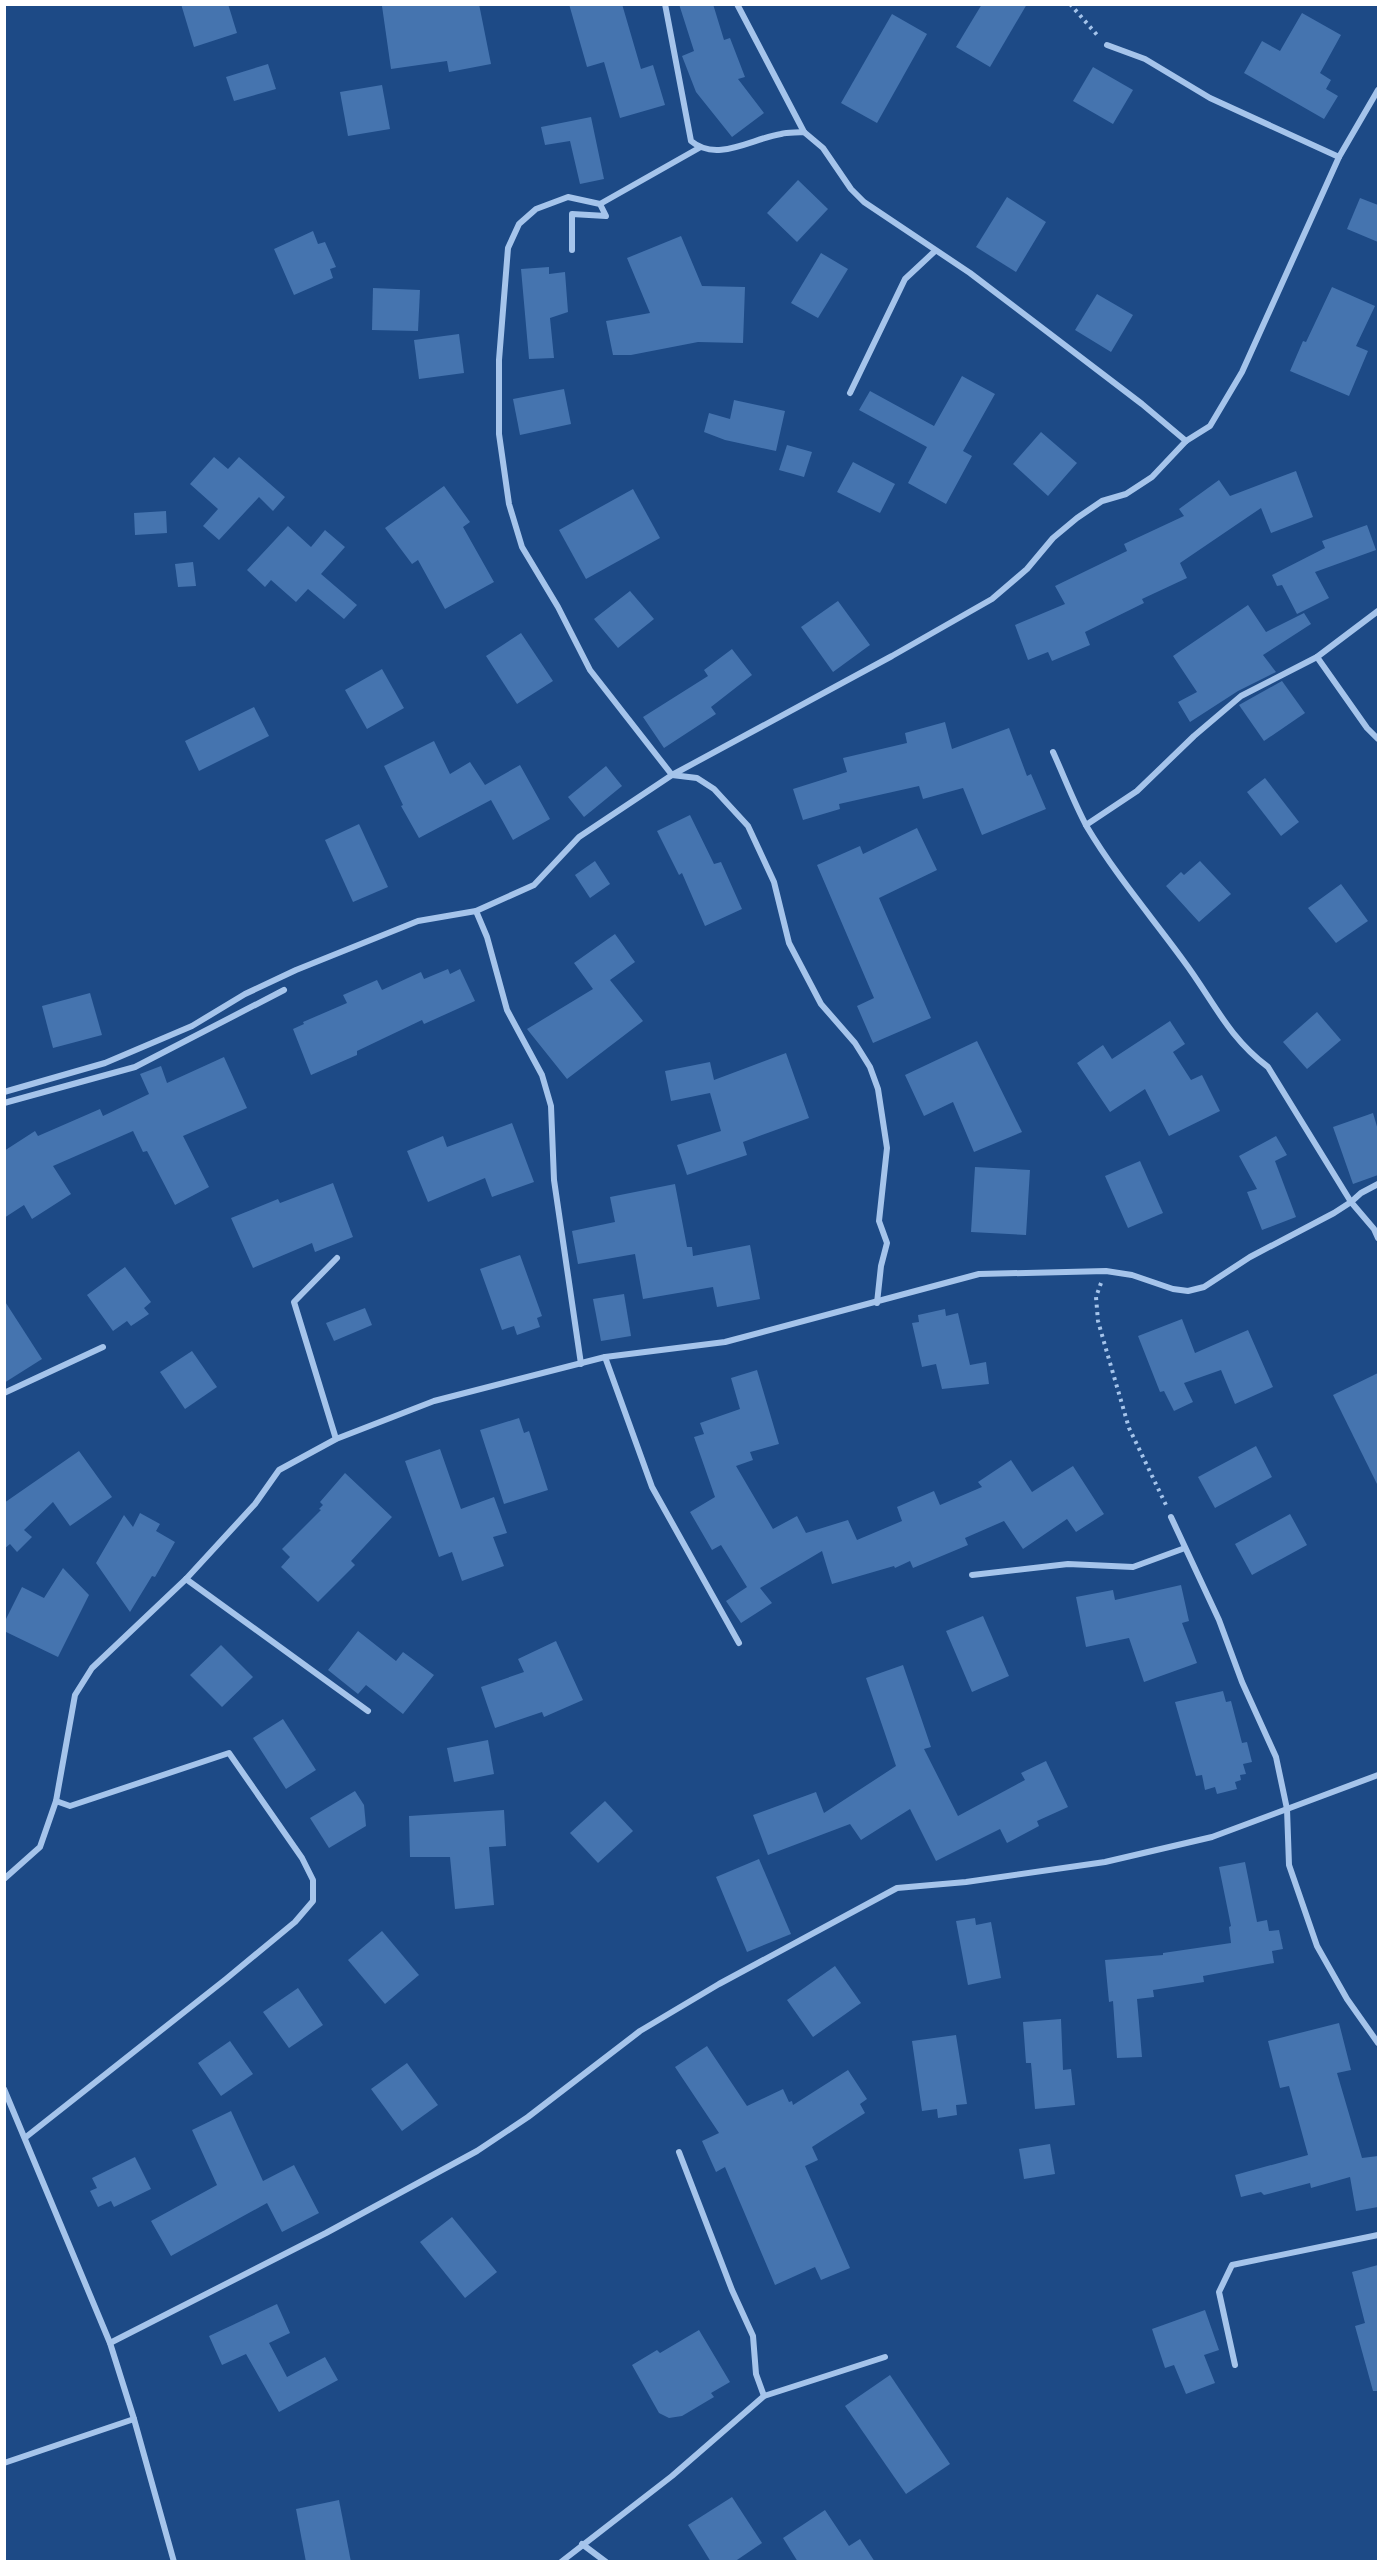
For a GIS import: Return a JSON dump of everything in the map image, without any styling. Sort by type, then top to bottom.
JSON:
[{"type":"street","points":[[665,4],[691,141],[699,148]]},
{"type":"street","points":[[737,4],[804,132],[823,148],[851,189],[864,202],[970,273],[1142,404],[1186,441]]},
{"type":"street","points":[[1107,45],[1145,59],[1210,98],[1340,157]]},
{"type":"street","points":[[4,1092],[105,1063],[192,1026],[245,994],[286,975],[418,921],[476,911],[534,885],[579,837],[672,775],[992,599],[1027,569],[1053,538],[1077,518],[1102,501],[1126,494],[1152,477],[1186,441],[1210,426],[1230,396],[1340,157],[1378,90]]},
{"type":"street","points":[[804,132],[779,134],[747,145],[699,148],[600,204],[568,197],[536,209],[519,224],[508,248],[499,360],[499,434],[509,504],[522,547],[558,607],[590,670],[672,775],[697,778],[714,789],[748,826],[774,882],[789,943],[821,1004],[855,1043],[870,1067],[878,1089],[886,1148],[879,1221],[886,1243],[876,1303]]},
{"type":"street","points":[[572,250],[572,214],[606,216],[600,204]]},
{"type":"street","points":[[850,393],[905,279],[935,251]]},
{"type":"street","points":[[1086,825],[1137,791],[1194,736],[1241,696],[1317,657],[1378,611]]},
{"type":"street","points":[[1317,657],[1367,728],[1378,739]]},
{"type":"street","points":[[1053,752],[1086,825],[1144,911],[1184,961],[1221,1020],[1249,1053],[1268,1067],[1351,1203],[1374,1229],[1378,1238]]},
{"type":"street","points":[[476,911],[488,937],[507,1010],[542,1075],[551,1106],[555,1180],[581,1364]]},
{"type":"street","points":[[4,1102],[135,1067],[285,990]]},
{"type":"street","points":[[4,1879],[40,1847],[56,1801],[75,1695],[92,1668],[186,1579],[255,1504],[279,1470],[336,1439],[434,1401],[605,1357],[725,1342],[979,1274],[1106,1271],[1132,1275],[1173,1289],[1188,1290],[1204,1287],[1260,1251],[1351,1203],[1361,1193],[1378,1184]]},
{"type":"street","points":[[336,1439],[294,1302],[337,1258]]},
{"type":"street","points":[[4,1393],[103,1347]]},
{"type":"street","points":[[605,1357],[652,1487],[739,1643]]},
{"type":"street","points":[[1171,1517],[1219,1620],[1242,1682],[1276,1757],[1287,1809],[1289,1865],[1317,1946],[1347,1999],[1378,2043]]},
{"type":"street","points":[[972,1575],[1068,1564],[1133,1567],[1185,1548]]},
{"type":"street","points":[[186,1579],[368,1711]]},
{"type":"street","points":[[26,2137],[226,1979],[294,1922],[313,1901],[313,1881],[302,1858],[229,1754],[70,1806],[56,1801]]},
{"type":"street","points":[[110,2343],[326,2233],[477,2151],[528,2117],[640,2031],[719,1984],[897,1888],[966,1882],[1105,1862],[1212,1837],[1378,1775]]},
{"type":"street","points":[[4,2089],[26,2137],[110,2343],[174,2562]]},
{"type":"street","points":[[679,2152],[732,2290],[753,2336],[756,2374],[764,2396]]},
{"type":"street","points":[[1235,2365],[1219,2292],[1232,2265],[1378,2235]]},
{"type":"street","points":[[561,2562],[672,2476],[764,2396],[885,2357]]},
{"type":"street","points":[[4,2463],[134,2419]]},
{"type":"street","points":[[582,2544],[606,2562]]},
{"type":"path","points":[[1070,4],[1107,45]]},
{"type":"path","points":[[1106,1271],[1096,1297],[1098,1321],[1129,1428],[1171,1517]]},
{"type":"building","points":[[181,4],[228,4],[237,33],[194,47]]},
{"type":"building","points":[[479,4],[491,64],[449,72],[447,61],[391,69],[382,6]]},
{"type":"building","points":[[569,4],[622,4],[641,69],[653,65],[665,105],[620,118],[604,62],[587,67]]},
{"type":"building","points":[[679,4],[713,4],[724,40],[730,38],[745,77],[738,79],[764,113],[732,137],[696,92],[682,56],[694,51]]},
{"type":"building","points":[[982,4],[1027,4],[990,67],[956,47]]},
{"type":"building","points":[[1302,13],[1341,35],[1320,73],[1331,80],[1326,89],[1338,96],[1324,119],[1244,73],[1262,41],[1280,51]]},
{"type":"building","points":[[892,14],[927,34],[877,123],[841,103]]},
{"type":"building","points":[[268,64],[276,89],[234,101],[226,77]]},
{"type":"building","points":[[1093,67],[1133,90],[1113,124],[1073,101]]},
{"type":"building","points":[[382,85],[390,129],[348,136],[340,92]]},
{"type":"building","points":[[591,117],[604,179],[580,184],[570,141],[545,145],[541,127]]},
{"type":"building","points":[[798,180],[828,209],[797,242],[767,213]]},
{"type":"building","points":[[1007,197],[1046,222],[1016,272],[976,247]]},
{"type":"building","points":[[1360,198],[1378,205],[1378,242],[1347,229]]},
{"type":"building","points":[[313,231],[318,244],[325,242],[336,267],[330,269],[333,278],[294,295],[274,249]]},
{"type":"building","points":[[681,236],[702,286],[745,287],[743,343],[698,342],[631,355],[613,355],[606,321],[650,313],[627,258]]},
{"type":"building","points":[[821,253],[848,269],[818,318],[791,303]]},
{"type":"building","points":[[549,267],[549,274],[565,272],[568,312],[550,318],[554,358],[529,359],[521,269]]},
{"type":"building","points":[[1332,287],[1375,306],[1356,346],[1368,351],[1349,396],[1290,371]]},
{"type":"building","points":[[373,288],[420,290],[418,331],[372,330]]},
{"type":"building","points":[[1097,294],[1133,315],[1111,352],[1075,330]]},
{"type":"building","points":[[459,334],[464,373],[419,379],[414,340]]},
{"type":"building","points":[[962,376],[995,394],[963,451],[972,456],[946,504],[908,483],[927,447],[859,410],[870,391],[934,426]]},
{"type":"building","points":[[564,389],[571,424],[520,435],[513,399]]},
{"type":"building","points":[[734,400],[785,411],[776,451],[725,440],[704,432],[709,413],[730,419]]},
{"type":"building","points":[[1041,432],[1077,463],[1048,496],[1013,464]]},
{"type":"building","points":[[787,445],[812,452],[804,477],[779,470]]},
{"type":"building","points":[[214,457],[228,469],[239,457],[285,497],[273,511],[259,497],[219,540],[203,526],[218,509],[190,484]]},
{"type":"building","points":[[853,462],[895,484],[880,513],[837,492]]},
{"type":"building","points":[[1296,471],[1313,517],[1271,533],[1261,508],[1180,563],[1187,578],[1142,599],[1144,603],[1085,632],[1090,645],[1052,661],[1048,652],[1028,660],[1015,625],[1065,604],[1055,586],[1127,551],[1124,544],[1184,516],[1179,509],[1219,480],[1230,496]]},
{"type":"building","points":[[444,486],[470,522],[463,527],[494,582],[445,609],[418,560],[412,564],[385,528]]},
{"type":"building","points":[[633,489],[660,538],[586,579],[559,530]]},
{"type":"building","points":[[166,511],[167,533],[135,535],[134,513]]},
{"type":"building","points":[[1367,525],[1376,550],[1315,572],[1329,598],[1297,614],[1282,585],[1277,586],[1272,575],[1325,548],[1322,541]]},
{"type":"building","points":[[288,526],[311,547],[325,530],[345,547],[321,574],[357,605],[344,619],[308,589],[296,602],[271,580],[265,587],[247,570]]},
{"type":"building","points":[[193,562],[196,586],[178,587],[175,564]]},
{"type":"building","points":[[630,591],[654,619],[618,648],[594,619]]},
{"type":"building","points":[[838,601],[870,645],[833,672],[801,627]]},
{"type":"building","points":[[1248,605],[1266,632],[1304,613],[1311,624],[1263,655],[1276,672],[1238,691],[1190,722],[1178,702],[1197,692],[1173,656]]},
{"type":"building","points":[[521,633],[553,681],[517,704],[486,656]]},
{"type":"building","points":[[732,649],[752,675],[711,707],[716,714],[664,748],[643,717],[708,676],[704,670]]},
{"type":"building","points":[[382,669],[404,708],[367,729],[345,690]]},
{"type":"building","points":[[1282,681],[1305,713],[1264,741],[1239,705]]},
{"type":"building","points":[[254,707],[269,736],[199,771],[185,741]]},
{"type":"building","points":[[945,722],[952,749],[1009,728],[1027,776],[1031,774],[1046,809],[982,835],[963,788],[923,799],[919,786],[839,804],[840,809],[803,820],[793,789],[847,772],[843,758],[907,743],[905,733]]},
{"type":"building","points":[[434,741],[450,774],[470,762],[485,785],[520,765],[550,819],[513,840],[491,800],[419,838],[401,806],[403,805],[384,766]]},
{"type":"building","points":[[606,766],[622,786],[584,817],[568,797]]},
{"type":"building","points":[[1265,778],[1299,822],[1281,836],[1247,792]]},
{"type":"building","points":[[690,815],[714,864],[721,862],[742,909],[705,926],[682,873],[679,875],[657,831]]},
{"type":"building","points":[[359,824],[388,887],[353,902],[325,840]]},
{"type":"building","points":[[917,828],[937,870],[879,898],[931,1018],[873,1043],[857,1006],[874,998],[817,865],[860,846],[863,854]]},
{"type":"building","points":[[595,861],[610,884],[590,898],[575,875]]},
{"type":"building","points":[[1200,861],[1231,894],[1199,922],[1166,886],[1181,872],[1184,875]]},
{"type":"building","points":[[1341,884],[1368,921],[1336,943],[1308,908]]},
{"type":"building","points":[[615,934],[635,962],[610,980],[643,1021],[567,1079],[527,1029],[593,989],[574,963]]},
{"type":"building","points":[[448,969],[450,974],[460,969],[475,1001],[424,1024],[422,1020],[357,1051],[357,1055],[311,1075],[293,1029],[304,1024],[303,1022],[347,1003],[343,995],[377,980],[382,990],[421,972],[424,979]]},
{"type":"building","points":[[90,993],[102,1035],[53,1048],[42,1006]]},
{"type":"building","points":[[1317,1012],[1341,1040],[1307,1069],[1283,1042]]},
{"type":"building","points":[[1170,1021],[1185,1044],[1173,1052],[1191,1080],[1202,1075],[1220,1111],[1169,1136],[1145,1089],[1110,1112],[1077,1063],[1103,1045],[1112,1059]]},
{"type":"building","points":[[977,1041],[1022,1132],[974,1152],[953,1102],[924,1116],[905,1075]]},
{"type":"building","points":[[786,1053],[809,1118],[743,1142],[747,1155],[687,1175],[677,1145],[721,1131],[710,1093],[671,1101],[665,1071],[710,1062],[714,1080]]},
{"type":"building","points":[[224,1057],[247,1108],[183,1136],[209,1187],[175,1205],[147,1151],[143,1152],[133,1131],[53,1166],[71,1194],[32,1219],[24,1205],[4,1218],[4,1151],[35,1131],[38,1136],[100,1109],[103,1116],[149,1094],[140,1074],[161,1066],[167,1083]]},
{"type":"building","points":[[1373,1113],[1378,1130],[1378,1175],[1353,1184],[1333,1127]]},
{"type":"building","points":[[512,1123],[534,1182],[492,1197],[485,1178],[428,1202],[407,1151],[443,1136],[447,1147]]},
{"type":"building","points":[[1276,1136],[1287,1155],[1275,1161],[1296,1217],[1262,1230],[1247,1192],[1257,1189],[1239,1156]]},
{"type":"building","points":[[1140,1161],[1163,1213],[1128,1228],[1105,1176]]},
{"type":"building","points":[[975,1167],[1030,1170],[1026,1235],[971,1232]]},
{"type":"building","points":[[333,1183],[353,1237],[315,1252],[312,1243],[253,1268],[231,1218],[278,1199],[280,1203]]},
{"type":"building","points":[[675,1184],[687,1247],[692,1247],[693,1256],[750,1245],[760,1299],[717,1307],[713,1287],[643,1299],[635,1254],[578,1264],[572,1231],[615,1222],[610,1197]]},
{"type":"building","points":[[520,1255],[542,1316],[537,1318],[540,1327],[517,1335],[514,1326],[502,1330],[480,1269]]},
{"type":"building","points":[[125,1267],[151,1302],[144,1308],[149,1314],[131,1326],[127,1321],[113,1331],[87,1295]]},
{"type":"building","points":[[624,1294],[631,1336],[601,1341],[593,1299]]},
{"type":"building","points":[[4,1300],[42,1359],[4,1383]]},
{"type":"building","points":[[365,1308],[372,1325],[334,1341],[326,1323]]},
{"type":"building","points":[[945,1309],[946,1316],[958,1313],[970,1365],[986,1362],[989,1384],[942,1389],[936,1364],[922,1367],[912,1323],[919,1322],[918,1315]]},
{"type":"building","points":[[1182,1319],[1195,1353],[1248,1330],[1273,1387],[1235,1404],[1221,1370],[1184,1383],[1193,1402],[1174,1411],[1164,1391],[1160,1392],[1138,1336]]},
{"type":"building","points":[[192,1351],[217,1387],[185,1409],[160,1372]]},
{"type":"building","points":[[757,1370],[779,1444],[750,1452],[753,1460],[736,1466],[773,1529],[797,1516],[806,1533],[848,1520],[857,1540],[902,1521],[897,1507],[934,1491],[940,1505],[982,1487],[978,1482],[1011,1460],[1032,1492],[1073,1466],[1104,1514],[1076,1532],[1067,1519],[1023,1549],[1004,1521],[965,1538],[968,1545],[913,1568],[910,1561],[895,1568],[894,1566],[832,1584],[822,1551],[760,1588],[772,1603],[741,1623],[726,1601],[747,1587],[721,1545],[712,1550],[690,1512],[715,1497],[694,1437],[704,1434],[700,1423],[740,1409],[731,1378]]},
{"type":"building","points":[[1378,1373],[1378,1486],[1333,1395]]},
{"type":"building","points":[[519,1418],[524,1433],[529,1431],[548,1490],[504,1504],[480,1430]]},
{"type":"building","points":[[1256,1446],[1272,1477],[1215,1508],[1198,1477]]},
{"type":"building","points":[[440,1449],[461,1509],[494,1497],[507,1533],[493,1537],[504,1566],[462,1581],[452,1552],[439,1557],[405,1461]]},
{"type":"building","points":[[79,1451],[112,1497],[70,1526],[53,1502],[24,1530],[32,1537],[17,1552],[10,1544],[4,1549],[4,1503]]},
{"type":"building","points":[[345,1473],[392,1517],[351,1561],[355,1565],[318,1602],[281,1567],[290,1557],[282,1549],[321,1510],[319,1509],[323,1505],[320,1502]]},
{"type":"building","points":[[140,1513],[160,1524],[156,1531],[175,1542],[155,1577],[152,1576],[130,1612],[96,1563],[124,1515],[133,1527]]},
{"type":"building","points":[[1290,1514],[1307,1545],[1252,1575],[1235,1544]]},
{"type":"building","points":[[63,1568],[89,1595],[58,1657],[4,1631],[4,1623],[22,1587],[44,1598]]},
{"type":"building","points":[[1181,1585],[1189,1621],[1182,1623],[1197,1663],[1144,1682],[1129,1638],[1086,1647],[1076,1597],[1113,1590],[1115,1600]]},
{"type":"building","points":[[983,1616],[1009,1676],[972,1692],[946,1631]]},
{"type":"building","points":[[358,1631],[396,1661],[403,1652],[434,1675],[403,1714],[366,1685],[358,1694],[328,1670]]},
{"type":"building","points":[[556,1641],[583,1700],[544,1717],[542,1712],[495,1728],[481,1687],[524,1672],[518,1659]]},
{"type":"building","points":[[221,1645],[253,1677],[222,1707],[190,1675]]},
{"type":"building","points":[[903,1665],[931,1747],[924,1749],[958,1816],[1025,1780],[1021,1773],[1046,1761],[1068,1807],[1037,1821],[1039,1826],[1007,1843],[1000,1829],[936,1861],[910,1809],[861,1840],[850,1824],[768,1855],[753,1815],[816,1792],[824,1813],[896,1766],[866,1678]]},
{"type":"building","points":[[1223,1691],[1226,1702],[1231,1701],[1242,1743],[1247,1742],[1252,1762],[1243,1764],[1246,1774],[1240,1775],[1241,1780],[1235,1782],[1237,1789],[1217,1794],[1215,1787],[1205,1790],[1202,1775],[1196,1776],[1175,1702]]},
{"type":"building","points":[[283,1719],[316,1770],[286,1789],[253,1738]]},
{"type":"building","points":[[488,1740],[494,1774],[454,1782],[447,1748]]},
{"type":"building","points":[[355,1791],[364,1805],[366,1826],[329,1848],[310,1818]]},
{"type":"building","points":[[605,1801],[633,1831],[598,1863],[570,1833]]},
{"type":"building","points":[[504,1810],[506,1846],[489,1847],[494,1905],[455,1909],[450,1857],[410,1857],[409,1816]]},
{"type":"building","points":[[759,1859],[791,1934],[747,1952],[716,1877]]},
{"type":"building","points":[[1245,1862],[1257,1922],[1267,1920],[1269,1931],[1279,1930],[1283,1949],[1272,1951],[1274,1963],[1203,1976],[1204,1982],[1153,1990],[1154,1997],[1137,1999],[1142,2057],[1117,2058],[1113,2001],[1109,2002],[1105,1960],[1163,1955],[1163,1953],[1231,1943],[1229,1927],[1231,1926],[1219,1867]]},
{"type":"building","points":[[975,1918],[976,1925],[991,1922],[1001,1978],[968,1985],[956,1921]]},
{"type":"building","points":[[382,1931],[419,1975],[385,2004],[348,1960]]},
{"type":"building","points":[[835,1966],[861,2003],[813,2037],[787,2000]]},
{"type":"building","points":[[298,1988],[323,2025],[289,2048],[263,2012]]},
{"type":"building","points":[[1061,2019],[1063,2070],[1071,2069],[1075,2105],[1035,2109],[1031,2063],[1026,2063],[1023,2022]]},
{"type":"building","points":[[1339,2023],[1351,2070],[1337,2073],[1362,2158],[1378,2156],[1378,2207],[1356,2211],[1350,2177],[1311,2188],[1310,2183],[1264,2195],[1261,2192],[1241,2197],[1235,2175],[1308,2155],[1289,2086],[1280,2088],[1268,2041]]},
{"type":"building","points":[[956,2035],[967,2104],[956,2105],[957,2115],[938,2118],[937,2109],[922,2111],[912,2041]]},
{"type":"building","points":[[230,2041],[253,2074],[221,2096],[198,2063]]},
{"type":"building","points":[[707,2046],[747,2106],[783,2089],[789,2102],[792,2101],[793,2105],[848,2070],[867,2099],[860,2104],[865,2113],[812,2147],[818,2160],[805,2166],[850,2268],[821,2280],[815,2267],[775,2285],[725,2167],[716,2172],[702,2141],[719,2133],[675,2067]]},
{"type":"building","points":[[407,2063],[438,2105],[402,2131],[371,2089]]},
{"type":"building","points":[[231,2111],[263,2181],[294,2165],[319,2213],[282,2232],[267,2203],[171,2256],[151,2221],[217,2185],[192,2130]]},
{"type":"building","points":[[1050,2144],[1055,2174],[1024,2179],[1019,2149]]},
{"type":"building","points":[[135,2157],[151,2189],[114,2207],[111,2201],[98,2207],[90,2191],[97,2188],[92,2178]]},
{"type":"building","points":[[452,2217],[497,2272],[465,2298],[420,2242]]},
{"type":"building","points":[[1378,2265],[1378,2391],[1373,2391],[1355,2326],[1365,2323],[1352,2272]]},
{"type":"building","points":[[277,2304],[290,2333],[269,2343],[287,2377],[325,2357],[338,2380],[279,2412],[246,2354],[222,2365],[209,2336]]},
{"type":"building","points":[[1205,2310],[1219,2350],[1204,2355],[1215,2383],[1186,2394],[1174,2365],[1165,2368],[1152,2329]]},
{"type":"building","points":[[699,2330],[730,2382],[711,2393],[714,2397],[682,2416],[669,2418],[659,2413],[632,2365],[657,2350],[660,2353]]},
{"type":"building","points":[[890,2375],[950,2464],[906,2494],[845,2406]]},
{"type":"building","points":[[732,2497],[762,2543],[734,2562],[711,2562],[688,2525]]},
{"type":"building","points":[[339,2500],[351,2562],[306,2562],[296,2509]]},
{"type":"building","points":[[825,2510],[849,2546],[860,2539],[875,2562],[798,2562],[783,2538]]}]
